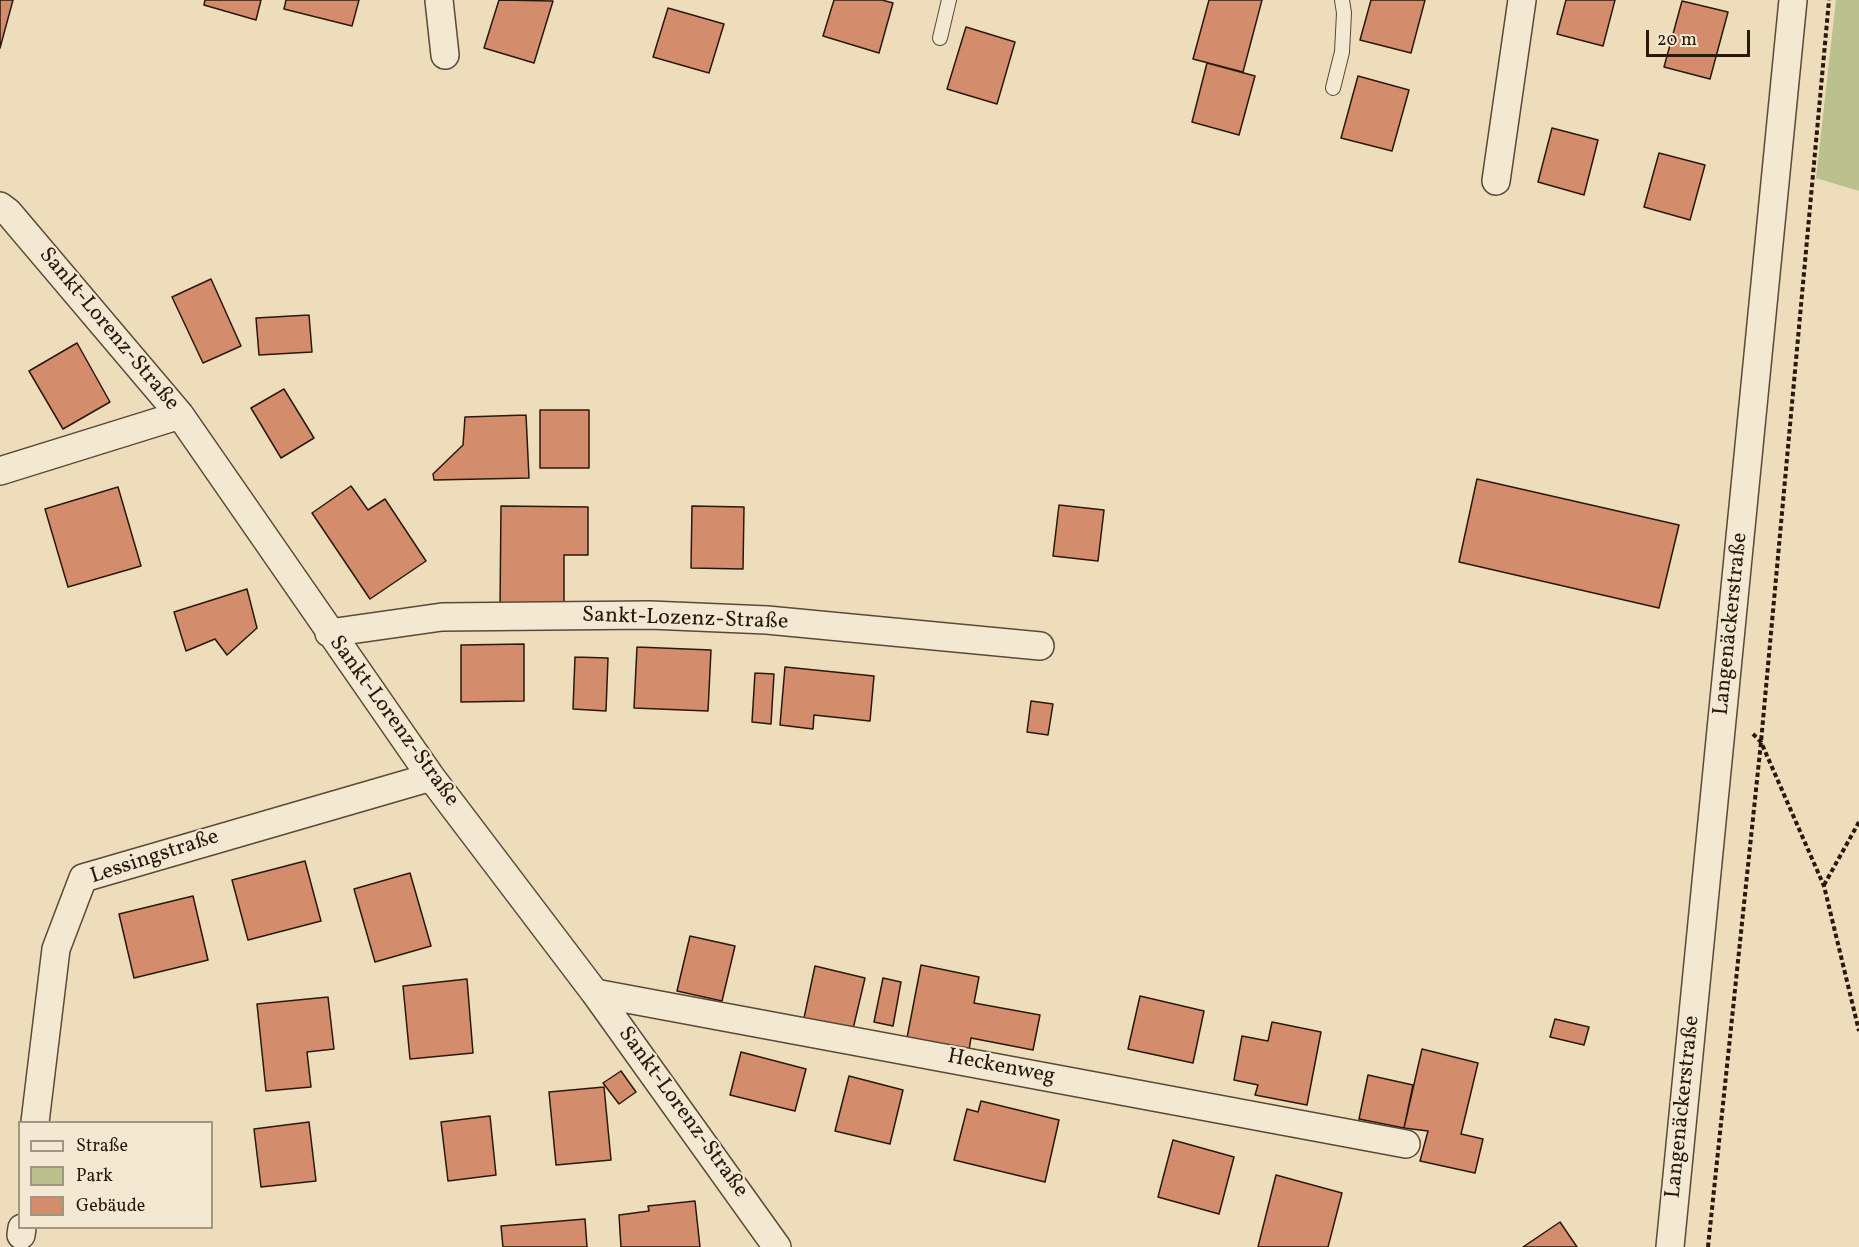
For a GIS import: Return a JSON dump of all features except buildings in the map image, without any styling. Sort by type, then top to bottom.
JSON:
[{"type":"street","points":[[440,0],[445,55]]},
{"type":"street","points":[[1496,181],[1522,0]]},
{"type":"street","name":"Langenäckerstraße","points":[[1670,1247],[1793,0]]},
{"type":"street","name":"Sankt-Lorenz-Straße","points":[[0,206],[8,212],[180,415],[431,777],[596,993],[777,1247]]},
{"type":"street","points":[[0,471],[180,415]]},
{"type":"street","name":"Sankt-Lozenz-Straße","points":[[329,633],[442,617],[650,615],[767,620],[1040,646]]},
{"type":"street","name":"Lessingstraße","points":[[35,1121],[56,949],[83,878],[431,777]]},
{"type":"street","name":"Heckenweg","points":[[596,993],[1406,1144]]},
{"type":"lane","points":[[940,38],[949,0]]},
{"type":"lane","points":[[1333,88],[1342,52],[1344,13],[1342,0]]},
{"type":"path","points":[[1708,1247],[1761,742],[1828,0]]},
{"type":"path","points":[[1761,742],[1824,886],[1859,1031]]},
{"type":"path","points":[[1824,886],[1859,822]]},
{"type":"green space","points":[[1836,0],[1859,0],[1859,191],[1816,178]]}]
